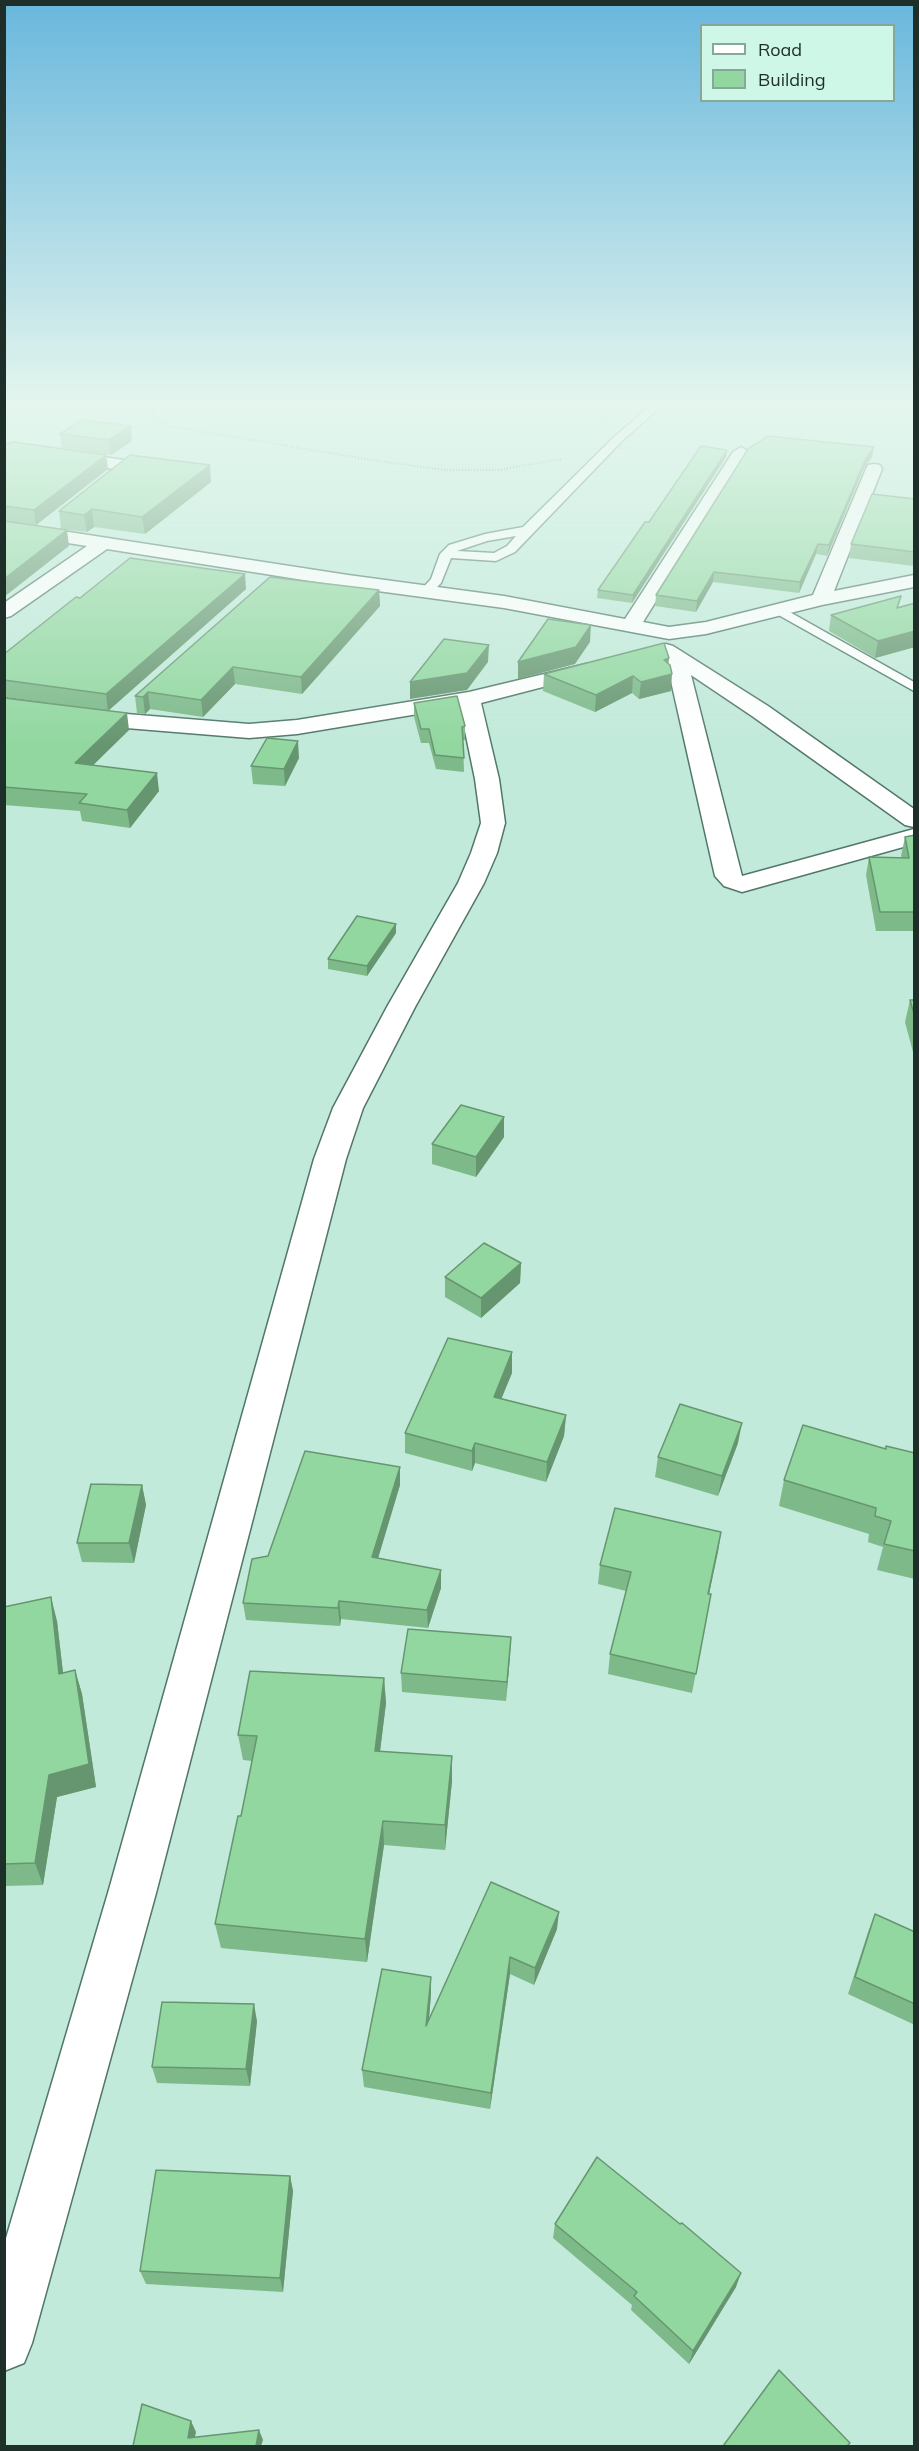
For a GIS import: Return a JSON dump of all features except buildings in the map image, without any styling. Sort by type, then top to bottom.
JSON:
[{"type":"street","points":[[630,626],[700,516]]},
{"type":"street","points":[[821,599],[855,516]]},
{"type":"street","points":[[40,533],[58,519]]},
{"type":"street","points":[[4,527],[282,571],[504,602],[630,626],[669,646],[915,820]]},
{"type":"street","points":[[4,612],[102,543]]},
{"type":"street","points":[[265,586],[282,571]]},
{"type":"street","points":[[641,654],[669,646],[706,628],[821,599],[915,581]]},
{"type":"street","points":[[669,646],[728,876],[733,881],[742,884],[915,836]]},
{"type":"street","points":[[4,705],[114,720],[249,731],[297,728],[469,699],[607,664]]},
{"type":"street","points":[[4,2343],[132,1893],[330,1159],[348,1108],[401,1007],[471,884],[484,853],[493,822],[487,779],[469,699]]},
{"type":"street","points":[[114,720],[131,705]]},
{"type":"lane","points":[[446,554],[496,557],[511,549],[541,516]]},
{"type":"lane","points":[[426,591],[437,580],[446,554],[464,543],[527,530]]},
{"type":"lane","points":[[779,610],[915,687]]}]
